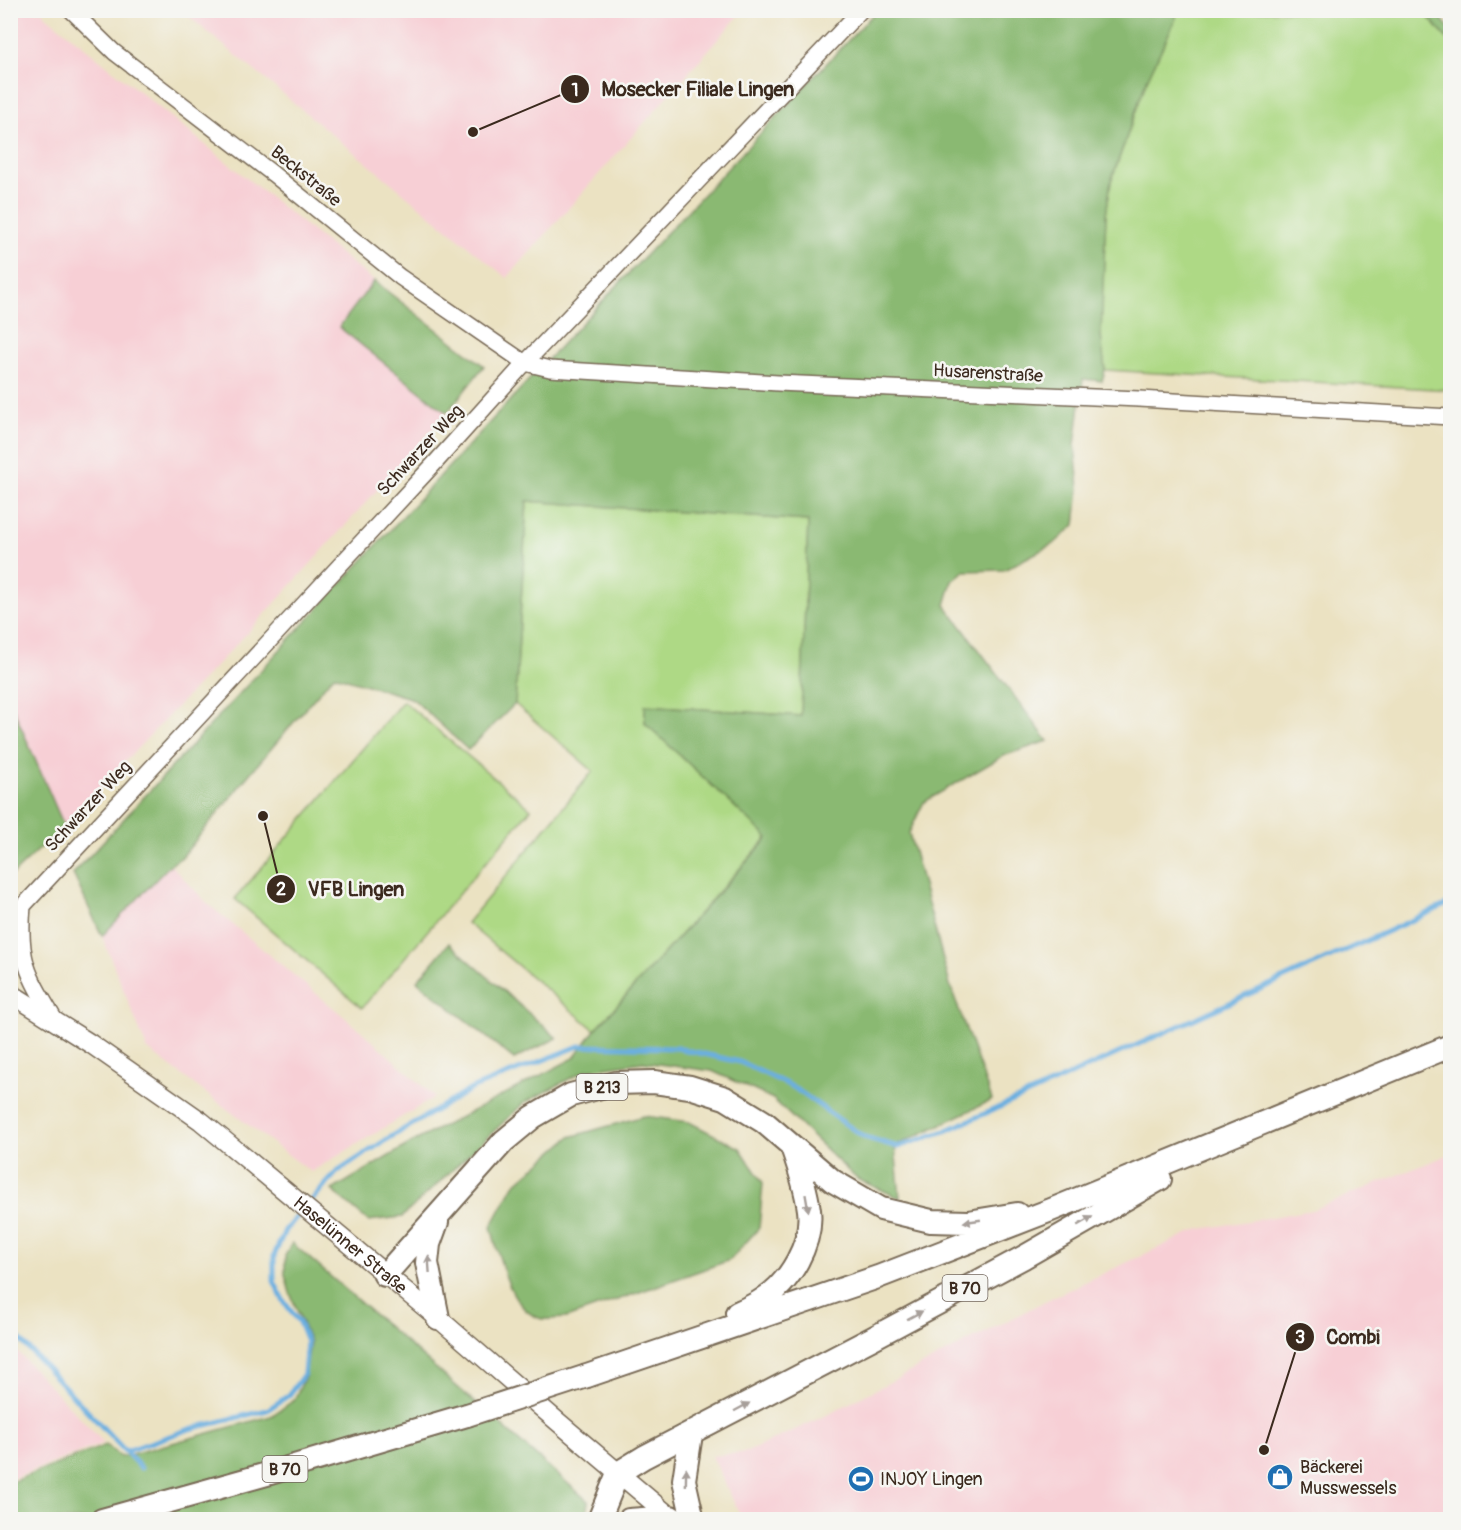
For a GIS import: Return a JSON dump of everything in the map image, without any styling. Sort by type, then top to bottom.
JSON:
[{"type":"main road","name":"B 70","points":[[102,1520],[467,1415],[878,1277],[1051,1210],[1450,1046]]},
{"type":"main road","name":"B 213","points":[[385,1275],[504,1141],[533,1117],[572,1095],[616,1083],[654,1082],[690,1087],[725,1098],[764,1122],[792,1147]]},
{"type":"main road","name":"B 70","points":[[618,1473],[644,1457],[1004,1268],[1236,1135]]},
{"type":"main road","points":[[792,1147],[849,1191],[881,1209],[911,1218],[968,1222],[1051,1210]]},
{"type":"main road","points":[[661,1351],[763,1300],[782,1283],[796,1262],[806,1240],[809,1212],[802,1178],[792,1147]]},
{"type":"main road","name":"B 213","points":[[438,1317],[428,1263],[429,1244],[440,1212]]},
{"type":"main road","points":[[691,1434],[684,1480],[693,1520]]},
{"type":"main road","points":[[599,1520],[618,1473]]},
{"type":"main road","points":[[629,1520],[672,1518]]},
{"type":"street","name":"Beckstraße","points":[[70,10],[114,52],[273,174],[400,277],[525,363]]},
{"type":"street","name":"Schwarzer Weg","points":[[10,920],[525,363],[861,10]]},
{"type":"street","name":"Husarenstraße","points":[[525,363],[550,369],[778,383],[1151,400],[1450,417]]},
{"type":"street","points":[[23,906],[21,933],[24,957],[31,979],[54,1020]]},
{"type":"street","name":"Haselünner Straße","points":[[10,993],[54,1020],[201,1121],[438,1317],[672,1518]]},
{"type":"shaded area","points":[[43,11],[46,16],[374,281],[340,327],[447,413],[267,612],[64,826],[11,704],[10,13]]},
{"type":"shaded area","points":[[182,11],[743,11],[507,278]]},
{"type":"shaded area","points":[[171,865],[208,904],[359,1029],[435,1097],[311,1172],[147,1049],[102,936]]},
{"type":"shaded area","points":[[1450,1154],[1450,1519],[742,1519],[712,1456],[747,1452],[827,1415],[1047,1300],[1196,1230],[1312,1210]]},
{"type":"shaded area","points":[[11,1345],[104,1443],[11,1479]]},
{"type":"green space","points":[[876,11],[1175,11],[1176,18],[1146,82],[1111,181],[1106,214],[1101,335],[1105,370],[1102,381],[1083,379],[1075,445],[1079,489],[1075,525],[1055,543],[1004,570],[964,571],[952,581],[945,605],[1048,741],[1003,756],[924,802],[909,833],[950,985],[992,1100],[895,1146],[900,1198],[857,1179],[773,1099],[712,1071],[643,1062],[586,1070],[524,1103],[402,1217],[368,1221],[332,1190],[411,1143],[574,1058],[595,1030],[768,838],[645,723],[645,705],[801,716],[808,521],[527,501],[515,704],[468,750],[413,699],[334,675],[182,857],[170,865],[102,936],[73,874],[562,344]]},
{"type":"green space","points":[[1175,11],[1423,11],[1450,42],[1450,390],[1105,370],[1100,335],[1106,214],[1111,181],[1146,82],[1176,18]]},
{"type":"green space","points":[[1423,11],[1435,11],[1450,29],[1450,42]]},
{"type":"green space","points":[[374,281],[484,366],[447,413],[339,327]]},
{"type":"green space","points":[[527,501],[808,521],[801,716],[645,705],[645,723],[768,837],[595,1030],[467,923],[593,771],[515,704]]},
{"type":"green space","points":[[403,701],[531,809],[362,1008],[235,899]]},
{"type":"green space","points":[[11,704],[64,826],[10,876]]},
{"type":"green space","points":[[449,943],[557,1038],[514,1059],[417,981]]},
{"type":"green space","points":[[644,1116],[689,1122],[740,1148],[763,1183],[759,1228],[730,1260],[566,1318],[542,1319],[531,1314],[513,1294],[491,1227],[514,1185],[570,1137]]},
{"type":"green space","points":[[292,1243],[588,1501],[586,1520],[11,1520],[11,1482],[106,1445],[121,1457],[271,1416],[294,1400],[305,1377],[310,1342],[285,1275],[285,1256]]},
{"type":"waterway","points":[[126,1451],[190,1429],[267,1410],[289,1395],[304,1374],[307,1342],[299,1322],[283,1300],[274,1281],[274,1256],[285,1230],[337,1172],[473,1088],[579,1046],[677,1048],[740,1062],[793,1087],[864,1137],[898,1147],[945,1131],[991,1111],[1450,903]]},
{"type":"waterway","points":[[10,1329],[141,1468]]},
{"type":"place","name":"Mosecker Filiale Lingen","points":[[473,132]]},
{"type":"place","name":"VFB Lingen","points":[[263,816]]},
{"type":"place","name":"Combi","points":[[1264,1450]]},
{"type":"place","name":"Bäckerei Musswessels","points":[[1280,1477]]},
{"type":"place","name":"INJOY Lingen","points":[[861,1479]]}]
